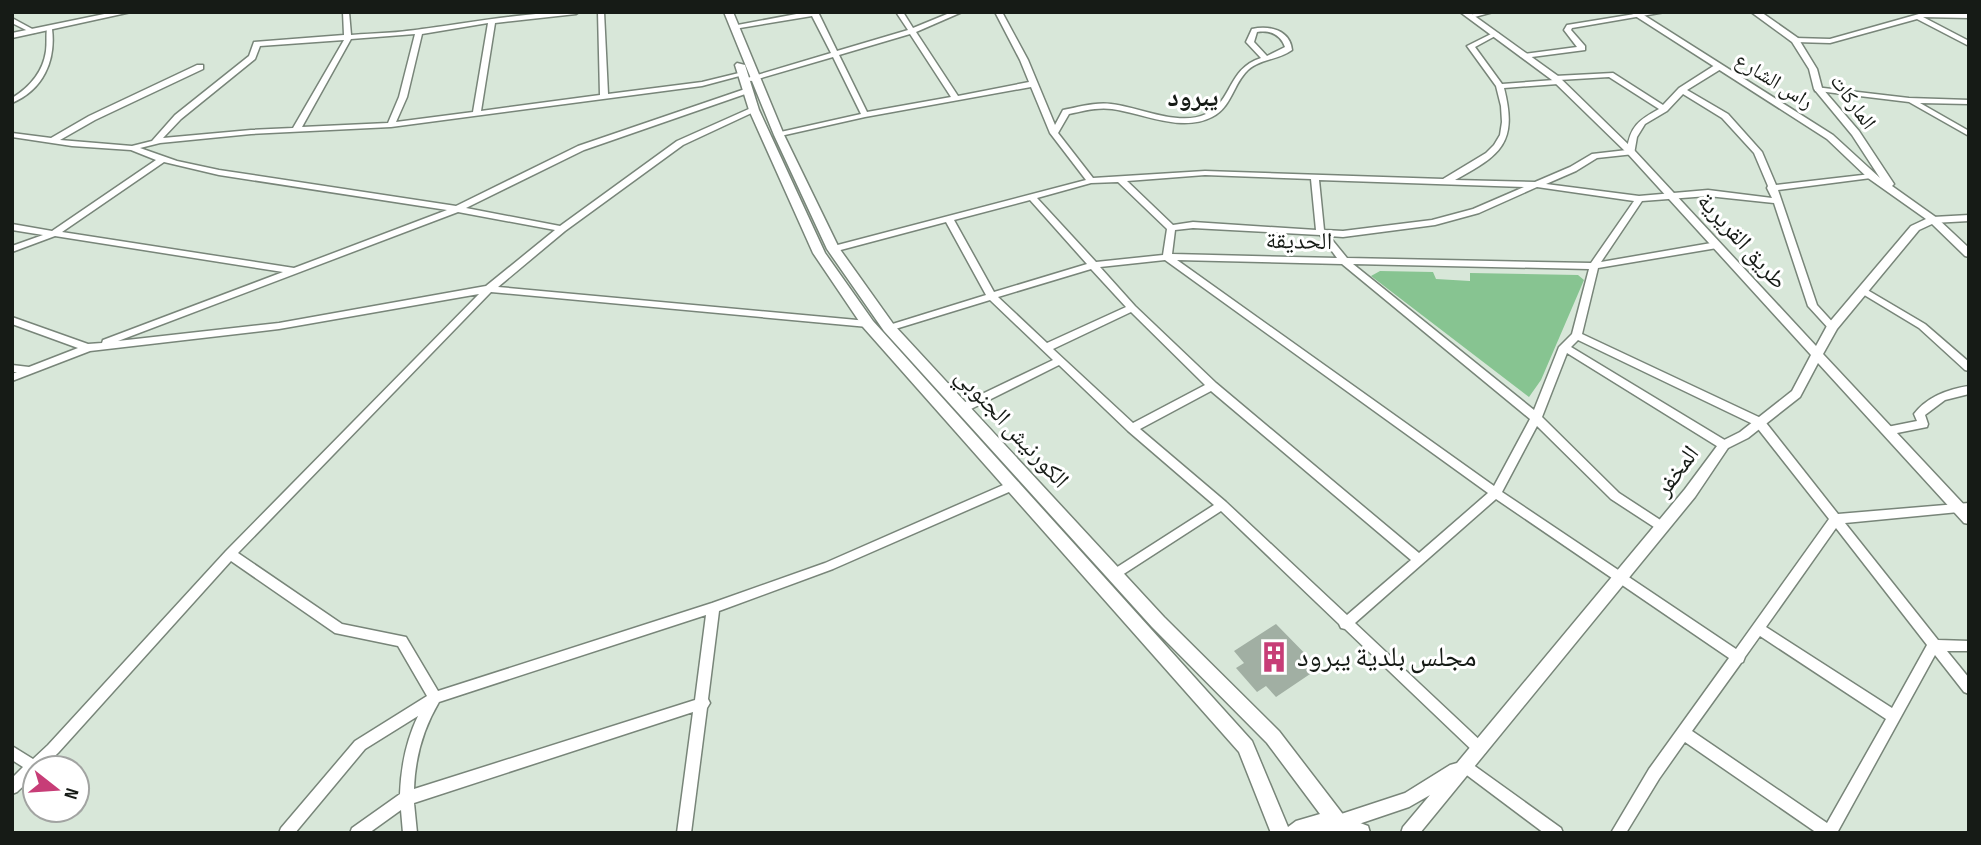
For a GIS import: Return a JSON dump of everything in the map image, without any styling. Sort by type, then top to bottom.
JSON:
[{"type":"main road","name":"الكورنيش الجنوبي","points":[[718,12],[748,80],[779,135],[833,249],[888,328],[1158,622],[1273,737],[1338,823]]},
{"type":"main road","name":"الكورنيش الجنوبي","points":[[728,12],[754,110],[819,253],[868,324],[1246,747],[1282,833]]},
{"type":"main road","points":[[1295,833],[1318,822],[1338,823],[1361,833]]},
{"type":"street","points":[[92,12],[101,18]]},
{"type":"street","points":[[12,36],[127,12]]},
{"type":"street","points":[[296,130],[348,38],[346,12]]},
{"type":"street","points":[[472,23],[476,12]]},
{"type":"street","points":[[155,142],[177,117],[252,57],[257,44],[419,32],[472,23],[575,12]]},
{"type":"street","points":[[601,12],[604,97]]},
{"type":"street","points":[[899,12],[909,32],[956,99]]},
{"type":"street","points":[[12,378],[460,208],[582,148],[748,80],[909,32],[959,12]]},
{"type":"street","points":[[998,12],[1054,134],[1091,181]]},
{"type":"street","points":[[1468,14],[1490,12]]},
{"type":"street","points":[[1524,56],[1582,48],[1566,28],[1635,13],[1662,12]]},
{"type":"street","name":"الماركات","points":[[1755,12],[1795,40],[1813,69],[1818,89],[1856,133],[1891,188]]},
{"type":"street","points":[[734,27],[814,13],[865,115]]},
{"type":"street","name":"راس الشارع","points":[[1635,13],[1830,137],[1871,176],[1891,188]]},
{"type":"street","name":"طريق القريرية","points":[[1468,14],[1556,80],[1631,152],[1887,431],[1963,507],[1969,519]]},
{"type":"street","points":[[1795,40],[1830,41],[1922,14],[1969,16]]},
{"type":"street","points":[[1922,14],[1969,44]]},
{"type":"street","points":[[12,20],[34,32]]},
{"type":"street","points":[[477,114],[492,21]]},
{"type":"street","points":[[1054,134],[1066,112],[1107,106],[1163,117],[1191,120],[1206,117],[1220,108],[1245,69],[1264,57],[1282,55],[1289,48],[1287,40],[1279,32],[1264,28],[1254,30],[1250,42],[1264,57]]},
{"type":"street","points":[[12,101],[39,83],[48,54],[50,29]]},
{"type":"street","points":[[390,125],[402,97],[419,32]]},
{"type":"street","points":[[1444,183],[1474,166],[1501,144],[1509,115],[1500,86],[1471,46],[1495,34]]},
{"type":"street","points":[[52,141],[92,118],[200,67]]},
{"type":"street","points":[[1171,228],[1194,225],[1320,230],[1343,234],[1432,223],[1476,212],[1595,156],[1631,152],[1633,137],[1642,122],[1664,109],[1682,90],[1718,67]]},
{"type":"street","points":[[1500,86],[1611,75],[1664,109]]},
{"type":"street","points":[[132,148],[155,142],[390,125],[748,80]]},
{"type":"street","points":[[779,135],[865,115],[1033,84]]},
{"type":"street","points":[[1818,89],[1909,100],[1969,102]]},
{"type":"street","points":[[1682,90],[1725,117],[1758,152],[1778,201],[1813,306],[1832,327]]},
{"type":"street","points":[[1909,100],[1969,134]]},
{"type":"street","points":[[46,754],[230,554],[489,289],[562,229],[680,143],[754,110]]},
{"type":"street","points":[[12,135],[132,148],[161,160],[390,200],[460,208],[562,229]]},
{"type":"street","points":[[12,249],[53,234],[161,160]]},
{"type":"street","points":[[833,249],[1091,181],[1205,173],[1538,185],[1639,200],[1670,194],[1708,193],[1778,201]]},
{"type":"street","points":[[1315,176],[1320,230],[1346,263],[1536,418],[1615,496],[1661,526]]},
{"type":"street","points":[[1771,188],[1871,176]]},
{"type":"street","points":[[1120,179],[1171,228]]},
{"type":"street","points":[[1891,188],[1933,220],[1969,254]]},
{"type":"street","points":[[1033,198],[1132,308],[1212,386],[1418,559]]},
{"type":"street","points":[[1345,624],[1496,493],[1536,418],[1564,347],[1577,335],[1594,266],[1639,200]]},
{"type":"street","points":[[1933,220],[1969,218]]},
{"type":"street","points":[[949,219],[990,296],[1048,347],[1132,428],[1222,505],[1480,749]]},
{"type":"street","name":"المخفر","points":[[1465,765],[1690,493],[1724,445],[1744,435],[1796,394],[1832,327],[1915,228],[1933,220]]},
{"type":"street","points":[[12,227],[299,271]]},
{"type":"street","points":[[1171,228],[1167,257],[1496,493],[1739,658]]},
{"type":"street","name":"الحديقة","points":[[888,328],[1093,265],[1167,257],[1346,263],[1594,266],[1717,245]]},
{"type":"street","points":[[12,320],[88,348],[279,326],[489,289],[868,324]]},
{"type":"street","points":[[1864,291],[1922,326],[1969,368]]},
{"type":"street","points":[[1048,347],[1132,308]]},
{"type":"street","points":[[1577,335],[1759,422],[1969,688]]},
{"type":"street","points":[[1564,347],[1724,445]]},
{"type":"street","points":[[963,408],[1061,360]]},
{"type":"street","points":[[12,368],[30,371]]},
{"type":"street","points":[[1132,428],[1212,386]]},
{"type":"street","points":[[1887,431],[1923,424],[1919,414],[1929,404],[1954,391],[1969,390]]},
{"type":"street","points":[[286,833],[360,745],[435,698],[713,608],[829,566],[1014,485]]},
{"type":"street","points":[[1115,574],[1222,505]]},
{"type":"street","points":[[1618,833],[1654,774],[1836,519],[1963,507]]},
{"type":"street","points":[[230,554],[339,629],[402,641],[435,698]]},
{"type":"street","points":[[684,833],[703,703],[713,608]]},
{"type":"street","points":[[1758,628],[1893,716]]},
{"type":"street","points":[[1934,645],[1969,646]]},
{"type":"street","points":[[1685,734],[1829,832],[1934,645]]},
{"type":"street","points":[[410,833],[405,799],[420,719],[435,698]]},
{"type":"street","points":[[357,833],[405,799],[703,703]]},
{"type":"street","points":[[1338,823],[1409,799],[1465,765]]},
{"type":"street","points":[[1409,833],[1465,765]]},
{"type":"street","points":[[1465,765],[1556,833]]},
{"type":"green space","points":[[1380,271],[1433,272],[1436,279],[1470,281],[1470,273],[1578,275],[1584,280],[1541,380],[1529,397],[1371,276]]},
{"type":"building","name":"مجلس بلدية يبرود","points":[[1276,624],[1319,668],[1276,697],[1266,686],[1257,692],[1236,668],[1244,663],[1234,651]]},
{"type":"place","name":"مجلس بلدية يبرود","points":[[1274,657]]},
{"type":"district","name":"يبرود","points":[[1193,98]]}]
